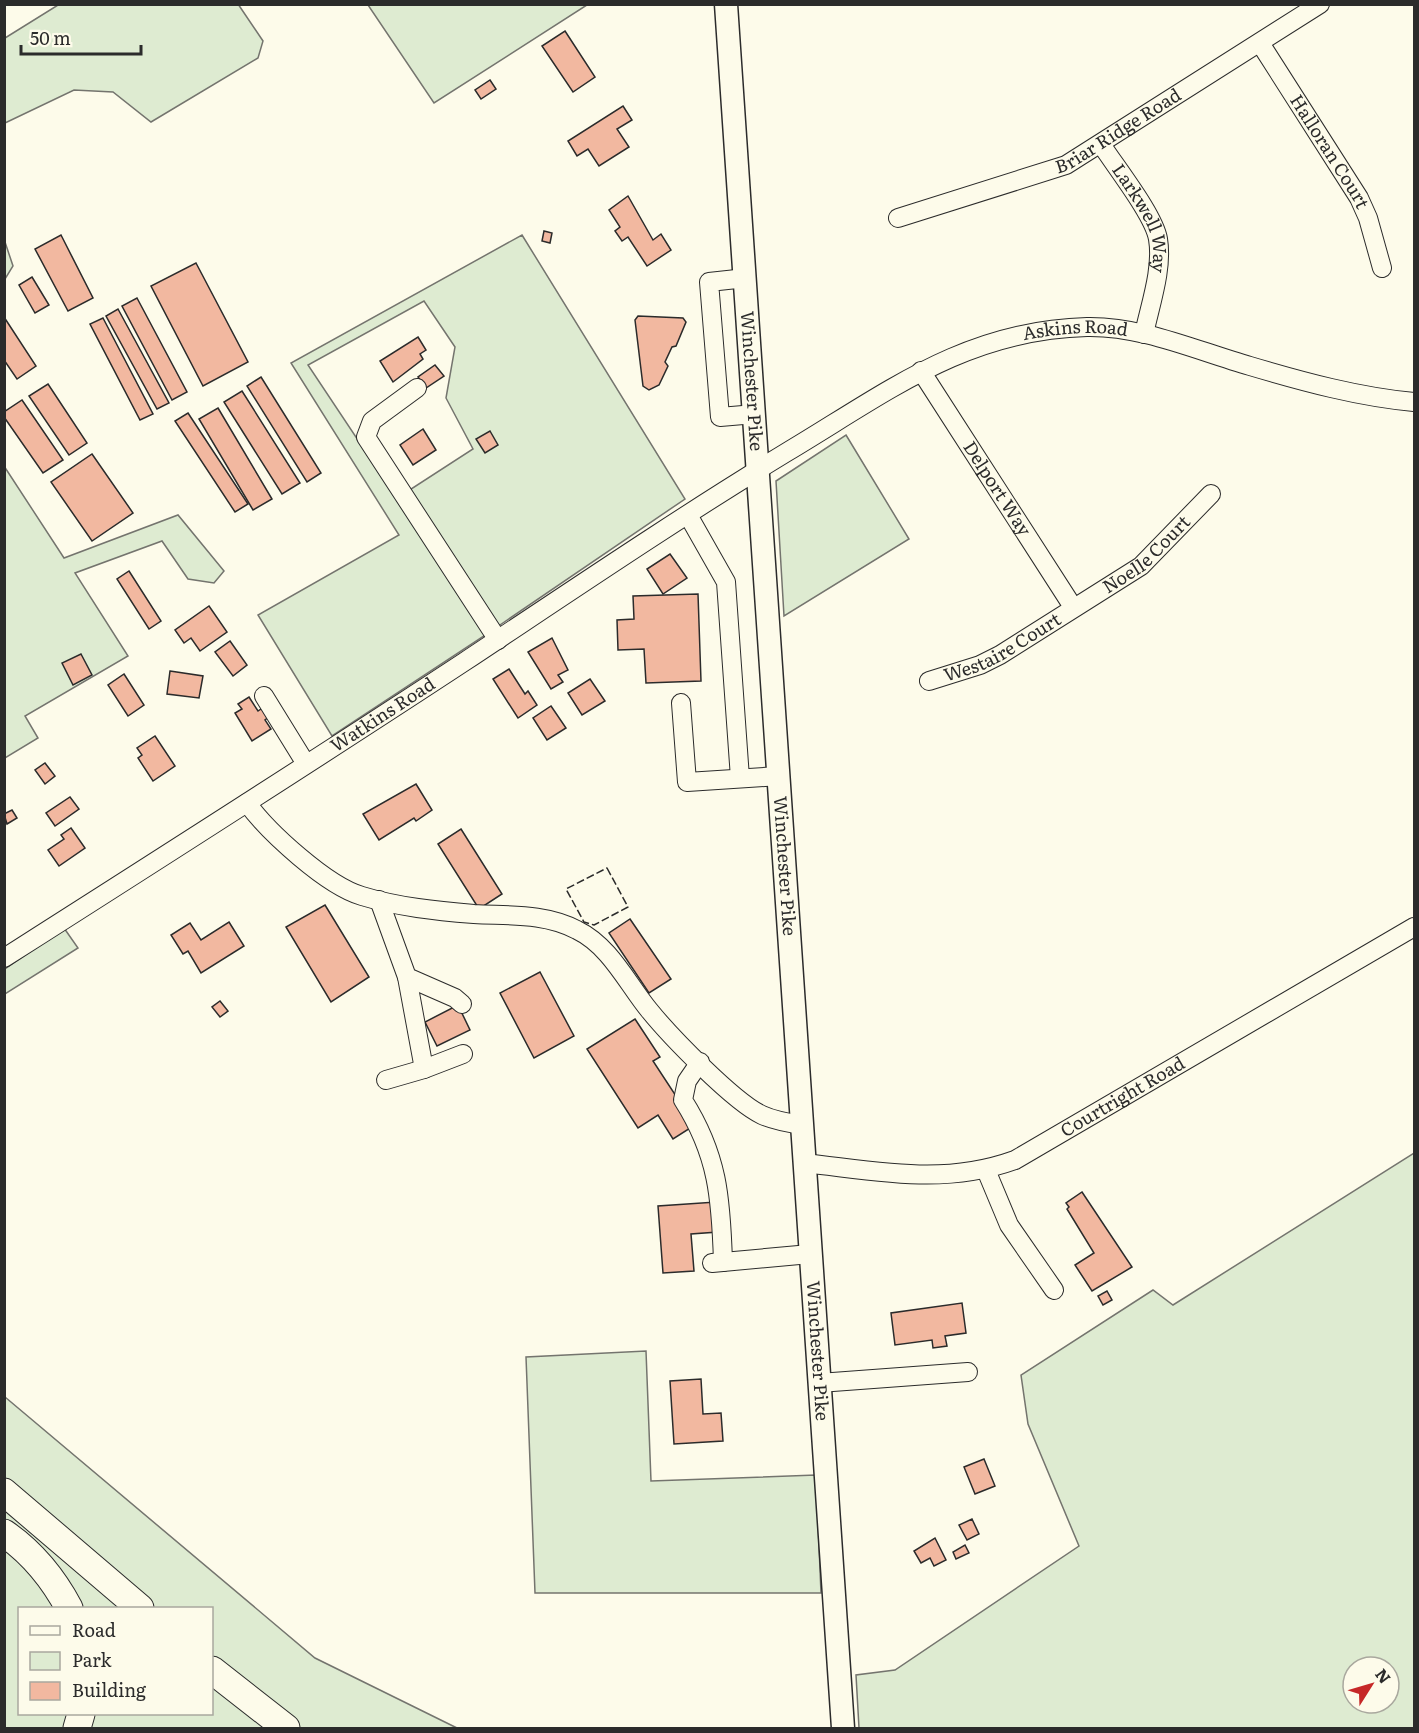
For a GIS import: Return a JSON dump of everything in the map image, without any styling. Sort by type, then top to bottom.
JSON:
[{"type":"highway","points":[[4,1492],[139,1607]]},
{"type":"highway","points":[[4,1533],[37,1560],[59,1589],[68,1607]]},
{"type":"highway","points":[[213,1671],[286,1728]]},
{"type":"main road","name":"Winchester Pike","points":[[726,4],[843,1728]]},
{"type":"street","name":"Briar Ridge Road","points":[[898,218],[1066,165],[1320,4]]},
{"type":"street","name":"Halloran Court","points":[[1260,43],[1359,198],[1368,218],[1382,268]]},
{"type":"street","name":"Larkwell Way","points":[[1101,144],[1148,217],[1158,238],[1158,260],[1144,334]]},
{"type":"street","points":[[746,278],[709,282],[720,417],[755,414]]},
{"type":"street","name":"Askins Road","points":[[759,469],[921,371],[976,348],[1030,333],[1087,327],[1144,334],[1250,366],[1376,399],[1414,402]]},
{"type":"street","name":"Delport Way","points":[[921,371],[1073,607]]},
{"type":"street","points":[[417,388],[372,421],[366,437],[498,640]]},
{"type":"street","name":"Watkins Road","points":[[4,958],[759,469]]},
{"type":"street","name":"Noelle Court","points":[[1073,607],[1141,566],[1211,494]]},
{"type":"street","points":[[688,515],[726,582],[740,778]]},
{"type":"street","name":"Westaire Court","points":[[928,681],[980,665],[1073,607]]},
{"type":"street","points":[[264,696],[306,764]]},
{"type":"street","points":[[681,703],[687,782],[779,776]]},
{"type":"street","points":[[247,802],[259,820],[321,872],[360,896],[450,911],[528,916],[575,928],[593,939],[650,1011],[724,1086],[761,1115],[802,1125]]},
{"type":"street","points":[[379,900],[407,977],[424,1069]]},
{"type":"street","name":"Courtright Road","points":[[804,1163],[950,1176],[986,1170],[1039,1148],[1414,930]]},
{"type":"street","points":[[407,977],[455,998],[462,1004]]},
{"type":"street","points":[[386,1080],[463,1054]]},
{"type":"street","points":[[700,1062],[687,1081],[683,1100],[702,1130],[710,1154],[720,1210],[717,1262],[810,1254]]},
{"type":"street","points":[[986,1170],[1009,1226],[1054,1290]]},
{"type":"street","points":[[819,1383],[968,1372]]},
{"type":"green space","points":[[238,4],[263,41],[258,58],[151,122],[113,92],[74,90],[5,123],[5,38],[58,5]]},
{"type":"green space","points":[[368,5],[587,5],[434,103]]},
{"type":"green space","points":[[522,235],[685,499],[497,627],[408,491],[473,449],[446,398],[455,347],[424,301],[308,365],[487,634],[332,736],[258,615],[399,535],[291,363]]},
{"type":"green space","points":[[5,242],[13,266],[4,279]]},
{"type":"green space","points":[[846,435],[909,539],[784,616],[776,481]]},
{"type":"green space","points":[[4,466],[64,558],[178,515],[224,571],[214,583],[188,579],[162,541],[75,573],[128,656],[25,716],[38,738],[5,758]]},
{"type":"green space","points":[[64,928],[78,948],[5,994],[5,969]]},
{"type":"green space","points":[[1414,1153],[1414,1728],[859,1728],[856,1675],[895,1670],[1079,1546],[1028,1424],[1021,1375],[1153,1290],[1173,1305]]},
{"type":"green space","points":[[646,1351],[651,1481],[816,1475],[821,1593],[535,1593],[526,1357]]},
{"type":"green space","points":[[5,1397],[315,1658],[457,1728],[299,1728],[266,1705],[213,1659],[213,1607],[153,1607],[5,1480]]},
{"type":"green space","points":[[4,1500],[129,1607],[79,1607],[5,1520]]},
{"type":"green space","points":[[4,1547],[33,1571],[58,1607],[18,1607],[18,1715],[72,1715],[68,1728],[5,1728]]},
{"type":"green space","points":[[213,1680],[273,1728],[86,1728],[90,1715],[213,1715]]},
{"type":"building","points":[[565,31],[595,77],[573,92],[542,46]]},
{"type":"building","points":[[490,80],[496,89],[481,99],[475,90]]},
{"type":"building","points":[[623,106],[632,120],[617,129],[629,147],[599,166],[588,149],[577,156],[568,141]]},
{"type":"building","points":[[628,196],[653,240],[661,234],[671,250],[647,266],[628,237],[622,241],[615,231],[620,227],[609,210]]},
{"type":"building","points":[[544,231],[552,233],[550,243],[542,241]]},
{"type":"building","points":[[61,235],[93,298],[68,311],[35,249]]},
{"type":"building","points":[[196,263],[248,362],[203,386],[151,286]]},
{"type":"building","points":[[32,277],[49,305],[35,313],[19,285]]},
{"type":"building","points":[[137,298],[187,392],[172,400],[122,306]]},
{"type":"building","points":[[118,309],[169,403],[157,409],[106,316]]},
{"type":"building","points":[[638,316],[683,318],[686,322],[676,346],[672,347],[665,362],[668,366],[659,385],[649,390],[643,386],[635,320]]},
{"type":"building","points":[[4,317],[36,366],[17,379],[4,360]]},
{"type":"building","points":[[103,318],[153,414],[140,420],[90,324]]},
{"type":"building","points":[[418,337],[426,350],[420,354],[423,359],[393,382],[380,361]]},
{"type":"building","points":[[435,365],[444,376],[426,388],[418,377]]},
{"type":"building","points":[[261,377],[321,473],[307,482],[247,386]]},
{"type":"building","points":[[48,384],[87,443],[69,455],[29,396]]},
{"type":"building","points":[[242,391],[300,483],[282,494],[224,402]]},
{"type":"building","points":[[22,400],[63,460],[43,473],[4,417],[4,412]]},
{"type":"building","points":[[218,408],[272,499],[253,510],[199,419]]},
{"type":"building","points":[[188,413],[248,504],[235,512],[175,421]]},
{"type":"building","points":[[423,429],[436,450],[413,465],[400,445]]},
{"type":"building","points":[[490,431],[498,445],[485,453],[476,439]]},
{"type":"building","points":[[92,454],[133,513],[92,541],[51,482]]},
{"type":"building","points":[[670,554],[687,578],[663,594],[647,569]]},
{"type":"building","points":[[129,571],[161,621],[149,629],[117,579]]},
{"type":"building","points":[[698,594],[701,681],[646,683],[644,649],[618,650],[617,620],[634,619],[633,596]]},
{"type":"building","points":[[209,606],[227,632],[200,651],[191,638],[184,643],[175,630]]},
{"type":"building","points":[[552,638],[568,670],[558,675],[563,682],[551,689],[528,652]]},
{"type":"building","points":[[230,641],[247,665],[233,676],[215,652]]},
{"type":"building","points":[[81,654],[92,675],[73,685],[62,663]]},
{"type":"building","points":[[509,669],[525,694],[528,691],[537,705],[518,718],[493,679]]},
{"type":"building","points":[[170,671],[203,676],[199,698],[167,694]]},
{"type":"building","points":[[124,674],[144,705],[128,716],[108,685]]},
{"type":"building","points":[[590,679],[605,701],[582,715],[568,693]]},
{"type":"building","points":[[249,697],[258,711],[264,707],[270,716],[265,720],[271,729],[252,741],[235,713],[242,709],[238,704]]},
{"type":"building","points":[[551,706],[566,728],[547,740],[533,718]]},
{"type":"building","points":[[155,736],[175,766],[153,781],[138,758],[142,755],[137,748]]},
{"type":"building","points":[[45,763],[55,776],[45,784],[35,770]]},
{"type":"building","points":[[416,784],[432,810],[416,821],[414,818],[379,840],[363,814]]},
{"type":"building","points":[[70,797],[79,809],[55,826],[46,813]]},
{"type":"building","points":[[12,810],[17,818],[7,824],[4,814]]},
{"type":"building","points":[[71,828],[85,848],[59,866],[48,850],[64,839],[61,835]]},
{"type":"building","points":[[461,829],[502,894],[479,909],[438,844]]},
{"type":"building","points":[[325,905],[369,977],[331,1002],[286,927]]},
{"type":"building","points":[[630,919],[671,979],[649,993],[609,933]]},
{"type":"building","points":[[229,922],[244,946],[201,973],[188,951],[183,954],[171,935],[190,923],[201,940]]},
{"type":"building","points":[[540,972],[574,1036],[534,1058],[500,993]]},
{"type":"building","points":[[220,1001],[228,1011],[220,1017],[212,1007]]},
{"type":"building","points":[[458,1005],[470,1030],[437,1046],[425,1022]]},
{"type":"building","points":[[635,1019],[660,1057],[653,1061],[695,1125],[673,1139],[658,1115],[638,1128],[587,1049]]},
{"type":"building","points":[[1082,1192],[1132,1267],[1092,1291],[1075,1265],[1094,1253],[1067,1209],[1069,1207],[1066,1203]]},
{"type":"building","points":[[716,1202],[718,1232],[691,1234],[694,1271],[663,1273],[658,1206]]},
{"type":"building","points":[[1107,1291],[1112,1300],[1103,1305],[1098,1296]]},
{"type":"building","points":[[962,1303],[966,1333],[945,1336],[947,1346],[933,1348],[932,1340],[895,1345],[891,1313]]},
{"type":"building","points":[[701,1379],[703,1414],[721,1413],[723,1441],[674,1444],[670,1381]]},
{"type":"building","points":[[984,1459],[995,1486],[975,1494],[964,1467]]},
{"type":"building","points":[[972,1519],[979,1534],[967,1540],[959,1525]]},
{"type":"building","points":[[935,1538],[946,1560],[934,1566],[930,1558],[921,1563],[914,1551]]},
{"type":"building","points":[[965,1545],[969,1553],[956,1559],[953,1552]]},
{"type":"fence","points":[[607,868],[628,907],[594,925],[584,922],[566,889],[607,868]]}]
